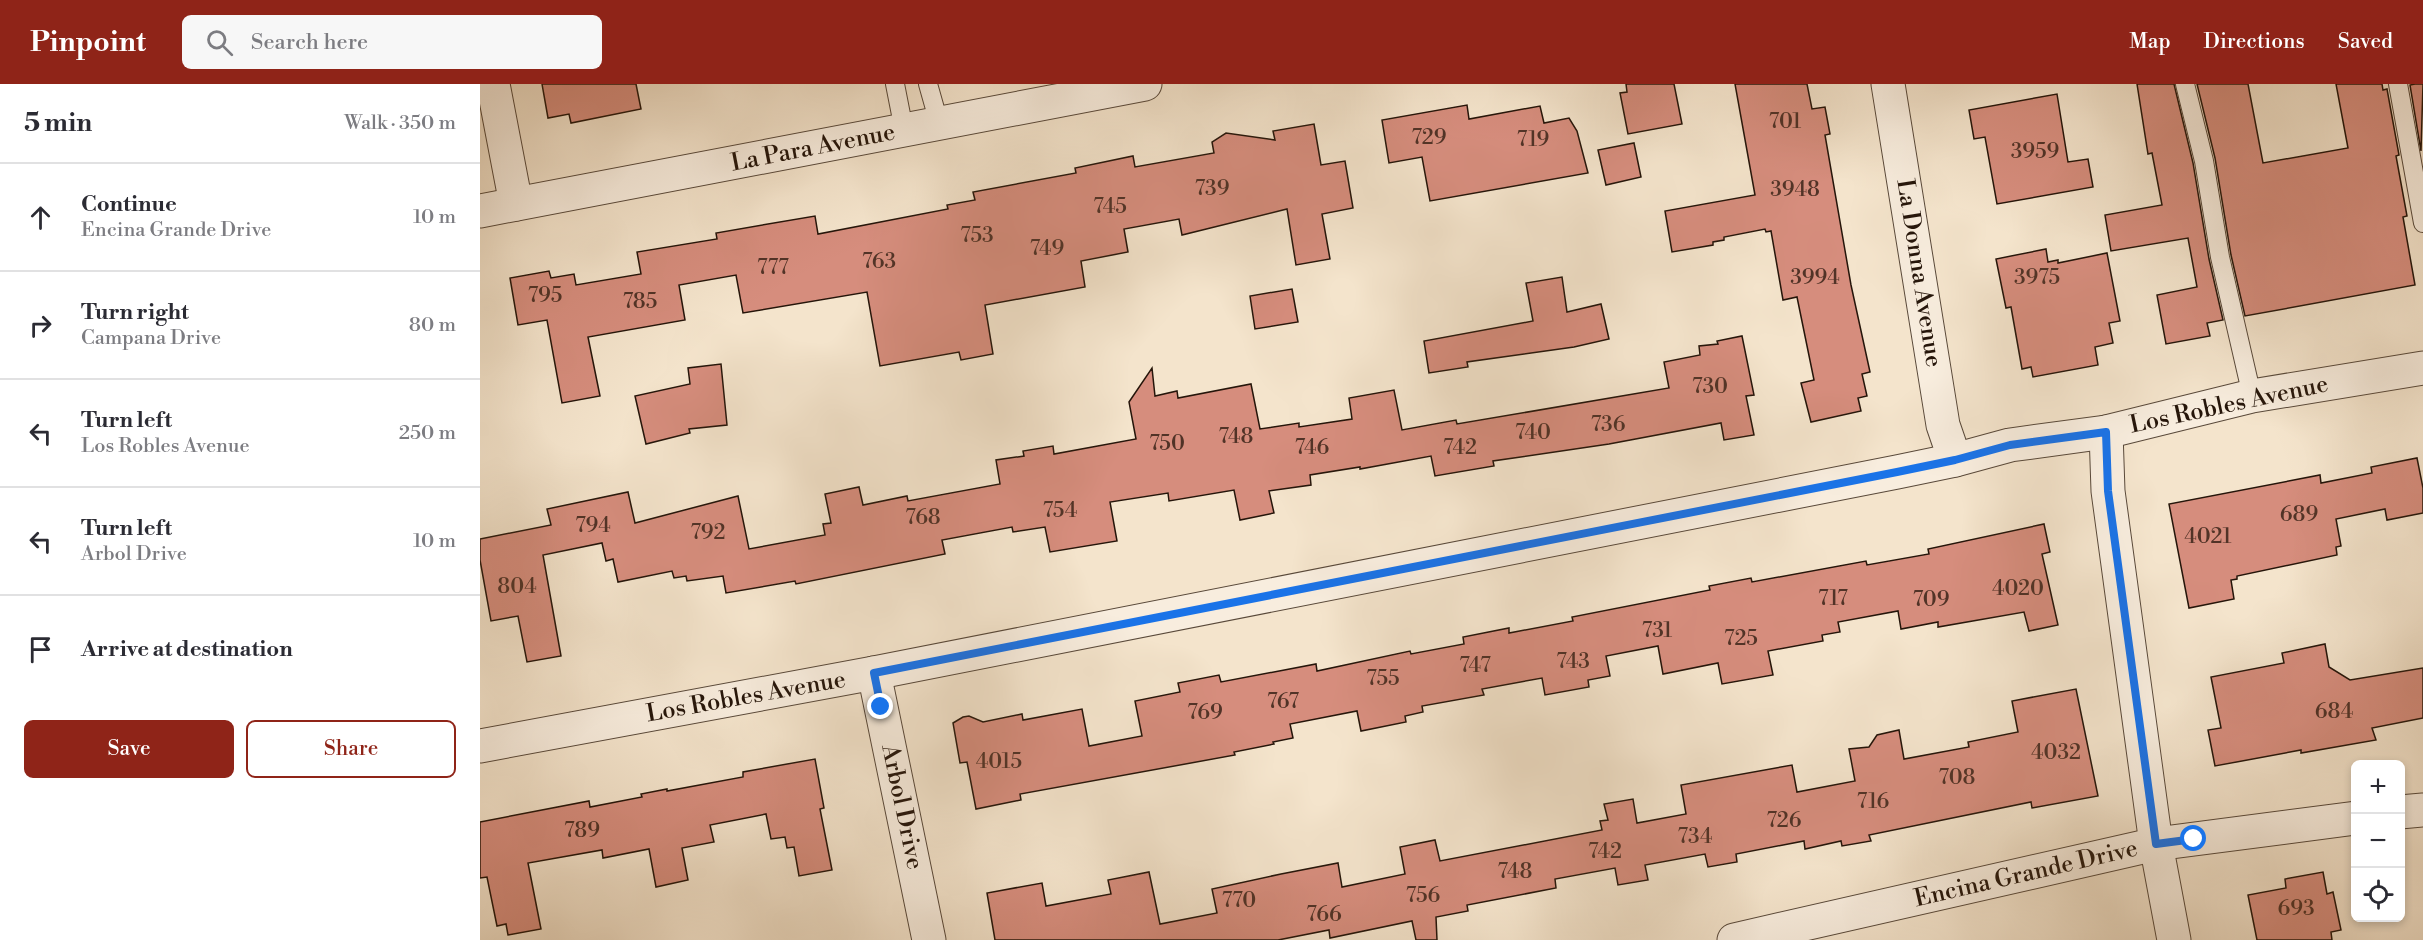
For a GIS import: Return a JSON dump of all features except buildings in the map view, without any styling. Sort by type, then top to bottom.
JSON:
[{"type":"street","points":[[493,84],[516,204]]},
{"type":"street","name":"La Para Avenue","points":[[480,211],[1145,84]]},
{"type":"street","name":"La Donna Avenue","points":[[1888,84],[1944,425],[1955,460]]},
{"type":"street","name":"Los Robles Avenue","points":[[480,746],[874,673],[1955,460],[2010,445],[2106,432],[2252,396],[2423,368]]},
{"type":"street","points":[[2106,432],[2108,491],[2156,844],[2174,940]]},
{"type":"street","name":"Arbol Drive","points":[[874,673],[929,940]]},
{"type":"street","points":[[2405,812],[2423,810]]},
{"type":"street","name":"Encina Grande Drive","points":[[1754,938],[2156,844],[2351,819]]},
{"type":"lane","points":[[895,84],[904,130]]},
{"type":"lane","points":[[928,84],[939,123]]},
{"type":"lane","points":[[2185,84],[2204,161],[2220,258],[2252,396]]},
{"type":"lane","points":[[2398,84],[2423,223]]},
{"type":"route","points":[[881,707],[874,673],[1897,472],[1955,460],[2010,445],[2106,432],[2108,491],[2156,844],[2194,839]]}]
